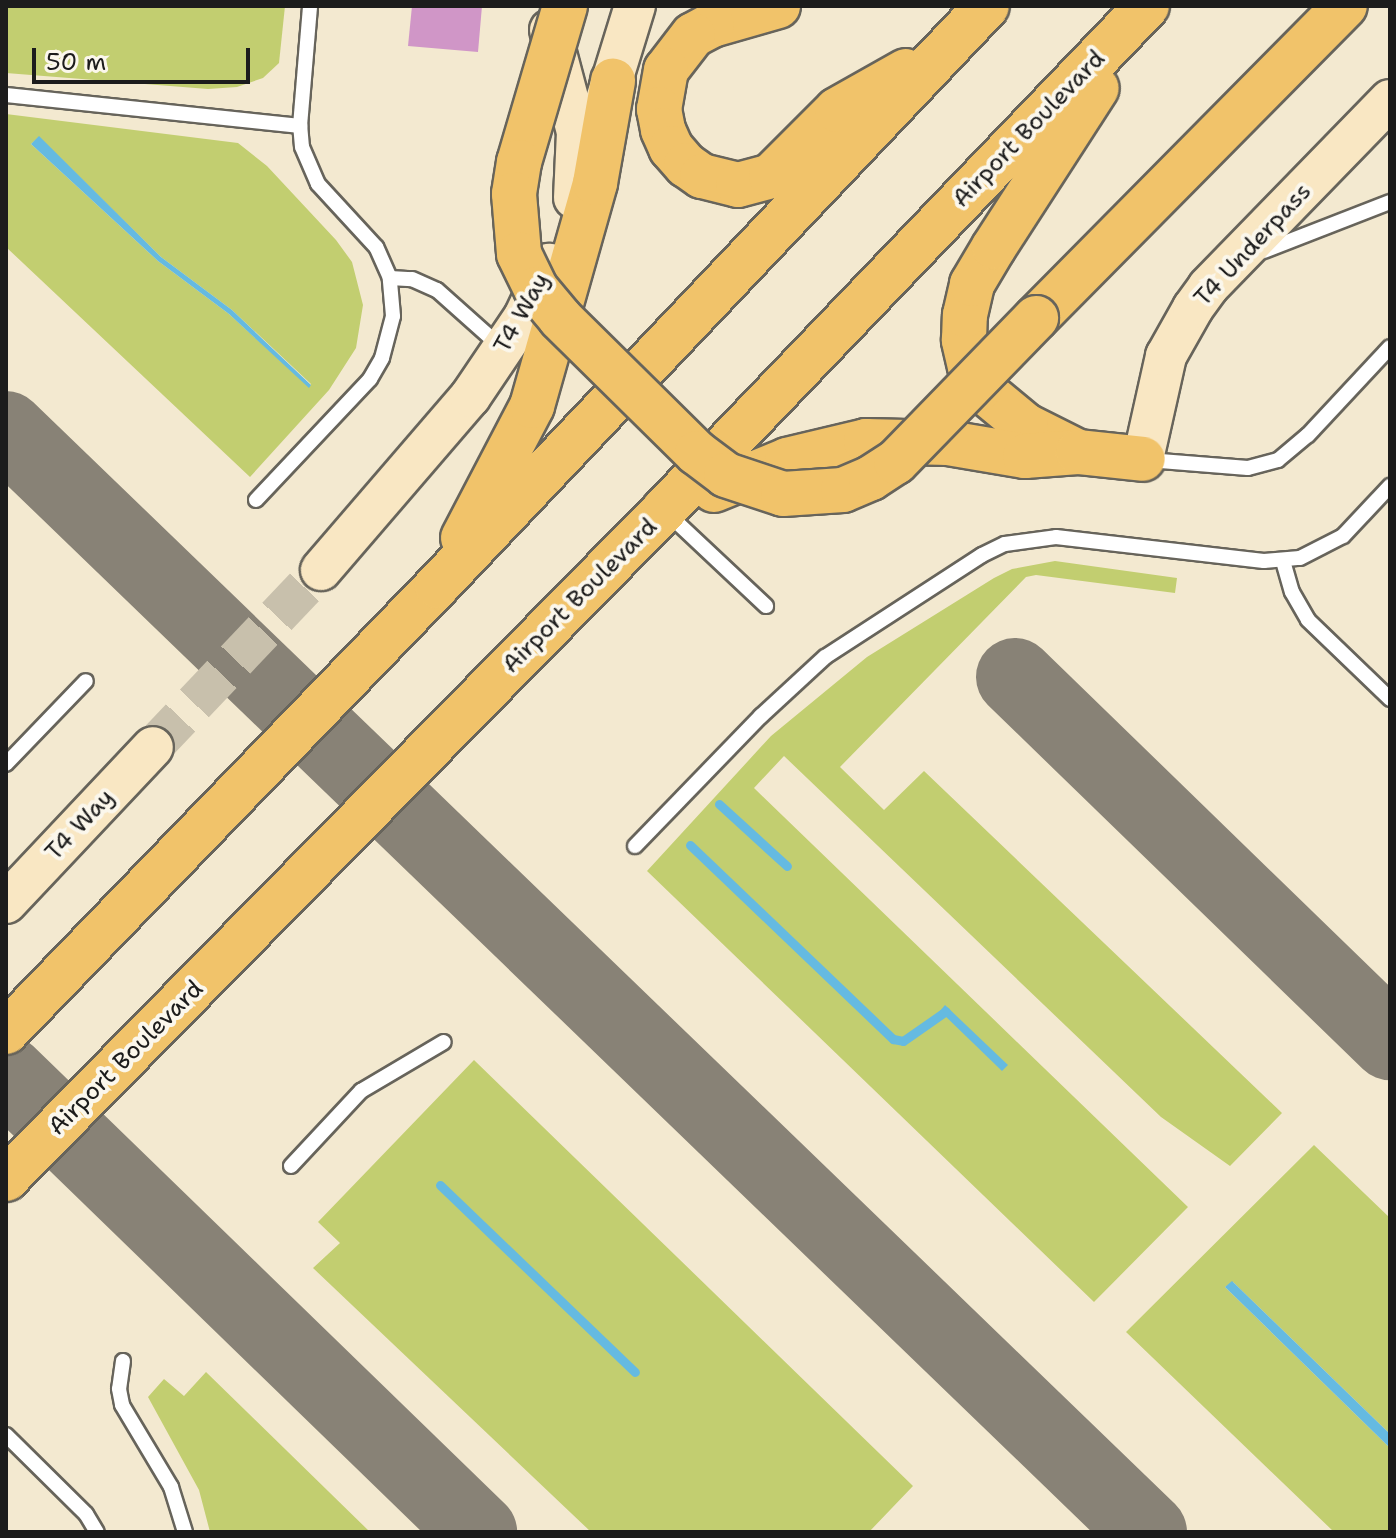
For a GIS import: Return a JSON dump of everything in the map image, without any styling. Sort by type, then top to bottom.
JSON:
[{"type":"highway","points":[[565,6],[519,162],[514,194],[519,254],[536,289],[560,318],[697,453],[726,475],[783,494],[843,490],[871,478],[896,462],[1345,6]]},
{"type":"highway","points":[[778,6],[712,25],[693,35],[666,70],[659,109],[663,130],[671,148],[686,165],[702,176],[738,185],[771,176],[837,110],[944,51]]},
{"type":"highway","points":[[6,1032],[437,586],[987,6]]},
{"type":"highway","points":[[1078,452],[1026,426],[980,388],[970,367],[964,340],[965,315],[972,284],[994,247],[1149,6]]},
{"type":"highway","name":"Airport Boulevard","points":[[6,1179],[664,510],[1149,6]]},
{"type":"highway","points":[[437,586],[532,406],[595,183],[613,81]]},
{"type":"highway","points":[[664,510],[787,460],[866,441],[948,443],[1025,456],[1078,452],[1143,459]]},
{"type":"main road","points":[[545,6],[577,132],[574,198]]},
{"type":"main road","name":"T4 Way","points":[[321,570],[470,397],[504,350],[542,282],[574,198],[635,6]]},
{"type":"main road","name":"T4 Underpass","points":[[1143,459],[1166,356],[1193,308],[1390,100]]},
{"type":"main road","name":"T4 Way","points":[[6,903],[153,747]]},
{"type":"lane","points":[[256,500],[370,379],[382,358],[393,316],[390,278],[376,247],[318,184],[309,168],[300,126],[310,6]]},
{"type":"lane","points":[[6,95],[300,126]]},
{"type":"lane","points":[[1226,270],[1284,240],[1390,202]]},
{"type":"lane","points":[[390,278],[412,279],[437,290],[504,350]]},
{"type":"lane","points":[[1143,459],[1248,468],[1278,460],[1308,435],[1390,347]]},
{"type":"lane","points":[[635,846],[761,716],[825,657],[982,555],[1005,544],[1056,537],[1283,561],[1310,554],[1343,536],[1390,486]]},
{"type":"lane","points":[[664,510],[766,606]]},
{"type":"lane","points":[[1283,561],[1292,592],[1308,620],[1390,699]]},
{"type":"lane","points":[[6,764],[86,681]]},
{"type":"lane","points":[[291,1166],[361,1091],[444,1042]]},
{"type":"lane","points":[[123,1361],[119,1376],[122,1405],[171,1487],[185,1532]]},
{"type":"lane","points":[[6,1435],[86,1514],[97,1532]]},
{"type":"green space","points":[[6,6],[285,6],[279,63],[263,78],[237,87],[208,89],[6,73]]},
{"type":"green space","points":[[6,114],[238,143],[267,166],[336,240],[352,262],[363,305],[356,348],[329,390],[250,477],[6,247]],"holes":[[[39,137],[161,257],[232,310],[311,384],[309,387],[229,314],[158,261],[31,144]]]},
{"type":"green space","points":[[1055,561],[1177,578],[1175,593],[1036,575],[1026,577],[840,767],[884,810],[924,771],[1282,1113],[1230,1166],[1161,1117],[784,756],[754,788],[1188,1207],[1094,1302],[647,871],[771,736],[867,657],[994,578],[1012,569]]},
{"type":"green space","points":[[474,1060],[913,1486],[869,1532],[591,1532],[313,1268],[340,1243],[318,1222]]},
{"type":"green space","points":[[1314,1145],[1390,1218],[1390,1434],[1233,1282],[1225,1287],[1390,1448],[1390,1532],[1334,1532],[1126,1332]]},
{"type":"green space","points":[[206,1372],[370,1532],[210,1532],[199,1490],[148,1397],[164,1379],[184,1396]]},
{"type":"water","points":[[39,136],[161,257],[232,310],[311,385],[309,388],[229,314],[158,261],[31,144]]},
{"type":"water","points":[[945,1005],[1008,1065],[1002,1071],[940,1011]]},
{"type":"water","points":[[1232,1281],[1390,1434],[1390,1448],[1225,1287]]},
{"type":"building","points":[[412,6],[482,6],[478,52],[408,46]]},
{"type":"waterway","points":[[719,804],[787,866]]},
{"type":"waterway","points":[[690,845],[893,1039],[903,1041],[946,1011]]},
{"type":"waterway","points":[[440,1185],[635,1372]]},
{"type":"taxiway","points":[[6,430],[1148,1532]]},
{"type":"taxiway","points":[[1015,677],[1390,1041]]},
{"type":"taxiway","points":[[6,1074],[478,1532]]},
{"type":"tunnel","points":[[153,747],[321,570]]}]
